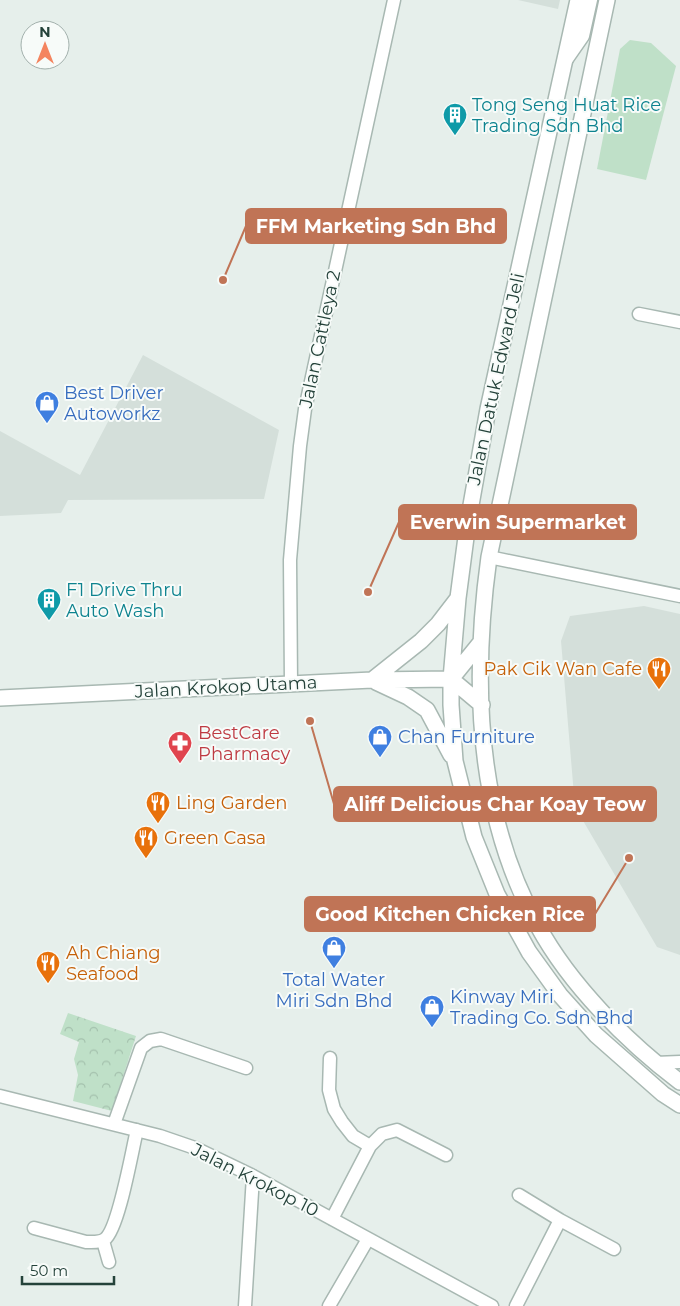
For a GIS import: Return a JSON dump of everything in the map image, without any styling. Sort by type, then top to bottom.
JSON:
[{"type":"street","name":"Jalan Cattleya 2","points":[[291,684],[290,560],[305,409],[394,0]]},
{"type":"street","name":"Jalan Datuk Edward Jeli","points":[[578,0],[488,410],[468,522],[458,598],[452,679],[451,705],[454,761],[474,837],[497,894],[529,952],[560,995],[596,1035],[663,1094],[680,1105]]},
{"type":"street","points":[[564,63],[583,36],[590,0]]},
{"type":"street","name":"Jalan Datuk Edward Jeli","points":[[607,0],[489,557],[484,593],[481,642],[484,753],[495,815],[516,882],[538,927],[564,967],[622,1033],[655,1063],[680,1082]]},
{"type":"street","points":[[639,314],[680,322]]},
{"type":"street","points":[[489,557],[680,596]]},
{"type":"street","points":[[454,761],[428,710],[408,697],[372,680],[438,624],[458,598]]},
{"type":"street","points":[[481,642],[452,679],[482,705]]},
{"type":"street","name":"Jalan Krokop Utama","points":[[0,698],[372,680],[452,679]]},
{"type":"street","points":[[114,1124],[142,1048],[150,1040],[161,1039],[246,1068]]},
{"type":"street","points":[[330,1058],[329,1090],[334,1109],[353,1136],[370,1146]]},
{"type":"street","points":[[655,1063],[680,1062]]},
{"type":"street","name":"Jalan Krokop 10","points":[[0,1096],[160,1136],[194,1148],[253,1176],[492,1306]]},
{"type":"street","points":[[34,1228],[86,1242],[103,1241],[110,1234],[116,1216],[137,1130]]},
{"type":"street","points":[[332,1219],[370,1146],[382,1134],[397,1130],[446,1155]]},
{"type":"street","points":[[245,1306],[253,1176]]},
{"type":"street","points":[[519,1196],[614,1249]]},
{"type":"street","points":[[516,1306],[560,1220]]},
{"type":"street","points":[[330,1306],[368,1239]]},
{"type":"street","points":[[103,1241],[109,1262]]},
{"type":"shaded area","points":[[518,0],[560,0],[558,9]]},
{"type":"shaded area","points":[[143,355],[279,430],[264,499],[68,500],[61,513],[0,516],[0,431],[80,475]]},
{"type":"shaded area","points":[[644,606],[680,614],[680,955],[657,947],[575,807],[561,641],[570,616]]},
{"type":"green space","points":[[630,40],[651,43],[676,66],[646,180],[597,169],[620,49]]},
{"type":"green space","points":[[68,1013],[136,1036],[112,1111],[73,1101],[78,1075],[74,1059],[79,1042],[60,1034]]},
{"type":"place","name":"Tong Seng Huat Rice Trading Sdn Bhd","points":[[455,136]]},
{"type":"place","name":"FFM Marketing Sdn Bhd","points":[[223,280]]},
{"type":"place","name":"Best Driver Autoworkz","points":[[47,424]]},
{"type":"place","name":"Everwin Supermarket","points":[[368,592]]},
{"type":"place","name":"F1 Drive Thru Auto Wash","points":[[49,621]]},
{"type":"place","name":"Pak Cik Wan Cafe","points":[[659,690]]},
{"type":"place","name":"Aliff Delicious Char Koay Teow","points":[[310,721]]},
{"type":"place","name":"Chan Furniture","points":[[380,758]]},
{"type":"place","name":"BestCare Pharmacy","points":[[180,764]]},
{"type":"place","name":"Ling Garden","points":[[158,824]]},
{"type":"place","name":"Good Kitchen Chicken Rice","points":[[629,858]]},
{"type":"place","name":"Green Casa","points":[[146,859]]},
{"type":"place","name":"Total Water Miri Sdn Bhd","points":[[334,969]]},
{"type":"place","name":"Ah Chiang Seafood","points":[[48,984]]},
{"type":"place","name":"Kinway Miri Trading Co. Sdn Bhd","points":[[432,1028]]}]
